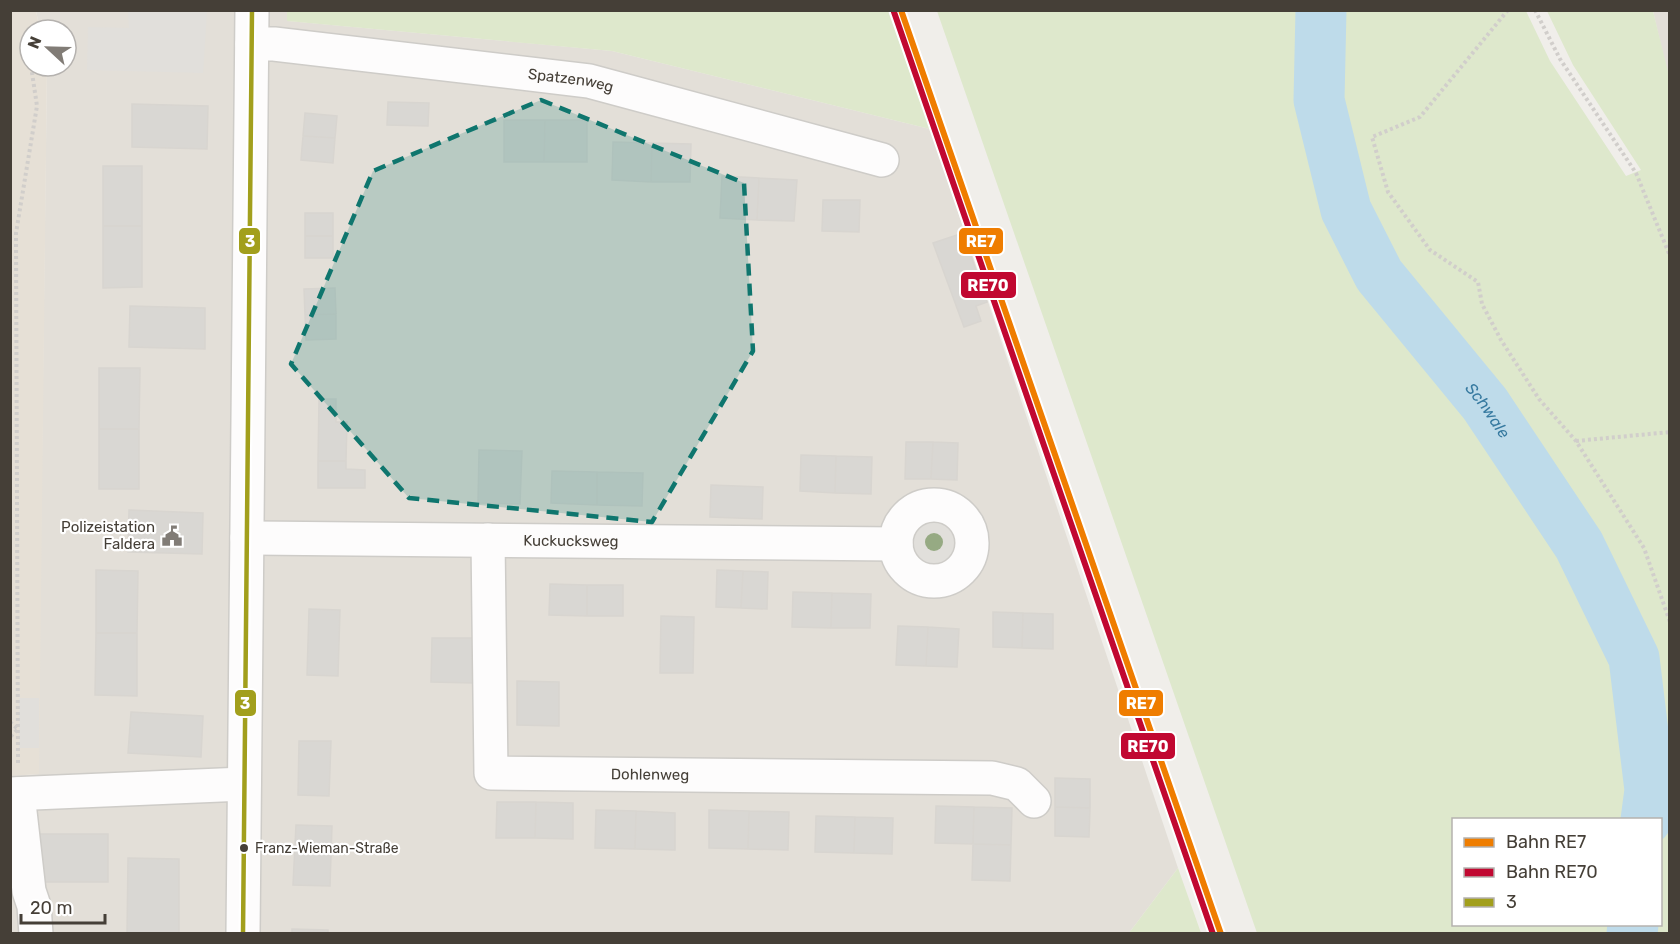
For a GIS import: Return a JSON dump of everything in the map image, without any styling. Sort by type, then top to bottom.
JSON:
[{"type":"street","points":[[243,933],[252,10]]},
{"type":"street","name":"Spatzenweg","points":[[252,44],[274,44],[589,81],[882,160]]},
{"type":"street","name":"Kuckucksweg","points":[[247,537],[896,544]]},
{"type":"street","name":"Dohlenweg","points":[[488,540],[491,773],[992,778],[1017,784],[1034,801]]},
{"type":"street","points":[[36,933],[34,906],[29,891],[14,794],[244,784]]},
{"type":"path","points":[[1509,10],[1420,117],[1372,137],[1388,192],[1430,250],[1478,282],[1482,304],[1501,340],[1539,399],[1576,441],[1644,548],[1670,622]]},
{"type":"path","points":[[1534,10],[1560,59],[1636,172],[1670,256]]},
{"type":"path","points":[[14,794],[18,729],[13,303],[16,233],[37,106],[33,78]]},
{"type":"path","points":[[1576,441],[1670,432]]},
{"type":"path","points":[[10,722],[18,729]]},
{"type":"path","points":[[10,737],[18,729]]},
{"type":"highlighted area","points":[[541,100],[744,183],[753,351],[652,522],[409,498],[291,364],[373,171]]},
{"type":"shaded area","points":[[10,11],[36,11],[37,18],[18,18],[18,78],[47,78],[39,774],[11,776]]},
{"type":"shaded area","points":[[36,11],[287,11],[288,21],[612,51],[930,129],[1178,868],[1129,933],[11,933],[10,776],[38,774],[47,78],[78,78],[78,18],[37,18]]},
{"type":"shaded area","points":[[128,11],[207,11],[203,73],[87,70],[88,27],[129,28]]},
{"type":"shaded area","points":[[1653,11],[1669,11],[1669,80]]},
{"type":"shaded area","points":[[934,518],[948,522],[955,529],[959,543],[955,557],[948,564],[934,568],[920,564],[913,557],[909,543],[913,529],[920,522]]},
{"type":"shaded area","points":[[19,698],[39,698],[39,748],[19,748]]},
{"type":"green space","points":[[287,11],[888,11],[930,129],[612,51],[287,21]]},
{"type":"green space","points":[[937,11],[1526,11],[1550,61],[1626,176],[1641,170],[1573,65],[1547,11],[1653,11],[1670,80],[1669,933],[1257,933]]},
{"type":"green space","points":[[1178,868],[1201,933],[1129,933]]},
{"type":"building","points":[[388,102],[429,103],[428,126],[387,125]]},
{"type":"building","points":[[132,104],[208,106],[207,149],[132,147]]},
{"type":"building","points":[[305,113],[337,116],[335,138],[303,136]]},
{"type":"building","points":[[504,120],[545,120],[544,162],[504,162]]},
{"type":"building","points":[[545,120],[587,120],[587,162],[544,162]]},
{"type":"building","points":[[303,136],[335,138],[333,163],[301,160]]},
{"type":"building","points":[[613,142],[652,143],[651,182],[612,180]]},
{"type":"building","points":[[652,143],[691,144],[690,182],[651,182]]},
{"type":"building","points":[[103,166],[142,166],[142,226],[103,226]]},
{"type":"building","points":[[722,176],[759,178],[757,220],[720,218]]},
{"type":"building","points":[[759,178],[797,180],[794,221],[757,220]]},
{"type":"building","points":[[823,200],[860,200],[859,232],[822,231]]},
{"type":"building","points":[[305,213],[333,213],[333,236],[305,236]]},
{"type":"building","points":[[103,226],[142,226],[142,287],[103,288]]},
{"type":"building","points":[[963,233],[987,302],[976,306],[981,321],[964,327],[933,243]]},
{"type":"building","points":[[305,236],[333,236],[333,258],[305,258]]},
{"type":"building","points":[[335,288],[336,314],[305,315],[304,289]]},
{"type":"building","points":[[130,306],[205,308],[205,349],[129,347]]},
{"type":"building","points":[[336,314],[336,339],[306,340],[305,315]]},
{"type":"building","points":[[99,368],[140,368],[139,429],[99,429]]},
{"type":"building","points":[[319,399],[336,399],[336,422],[347,422],[346,461],[318,461]]},
{"type":"building","points":[[99,429],[139,429],[139,489],[99,489]]},
{"type":"building","points":[[906,442],[933,442],[931,479],[905,479]]},
{"type":"building","points":[[933,442],[958,443],[957,480],[931,479]]},
{"type":"building","points":[[479,450],[522,451],[520,504],[478,503]]},
{"type":"building","points":[[801,455],[836,456],[835,493],[800,491]]},
{"type":"building","points":[[836,456],[872,457],[871,494],[835,493]]},
{"type":"building","points":[[318,461],[346,461],[346,469],[365,470],[365,488],[318,488]]},
{"type":"building","points":[[552,471],[597,472],[597,505],[551,503]]},
{"type":"building","points":[[597,472],[643,473],[642,506],[597,505]]},
{"type":"building","points":[[711,485],[763,487],[762,519],[710,517]]},
{"type":"building","points":[[129,510],[203,513],[202,554],[128,552]]},
{"type":"building","points":[[96,570],[138,571],[137,633],[96,633]]},
{"type":"building","points":[[717,570],[743,571],[741,608],[716,607]]},
{"type":"building","points":[[743,571],[768,572],[767,609],[741,608]]},
{"type":"building","points":[[550,584],[587,585],[587,616],[549,615]]},
{"type":"building","points":[[587,585],[623,585],[623,616],[587,616]]},
{"type":"building","points":[[793,592],[832,593],[831,628],[792,627]]},
{"type":"building","points":[[832,593],[871,594],[870,628],[831,628]]},
{"type":"building","points":[[309,609],[340,610],[338,676],[307,675]]},
{"type":"building","points":[[993,612],[1023,613],[1022,648],[993,647]]},
{"type":"building","points":[[1023,613],[1053,614],[1053,649],[1022,648]]},
{"type":"building","points":[[661,616],[694,617],[693,673],[660,673]]},
{"type":"building","points":[[898,626],[928,627],[926,666],[896,665]]},
{"type":"building","points":[[928,627],[959,629],[957,667],[926,666]]},
{"type":"building","points":[[96,633],[137,633],[137,696],[95,695]]},
{"type":"building","points":[[432,638],[474,638],[473,683],[431,682]]},
{"type":"building","points":[[517,681],[559,682],[559,726],[517,725]]},
{"type":"building","points":[[131,712],[203,716],[201,757],[128,753]]},
{"type":"building","points":[[299,741],[331,741],[329,796],[298,795]]},
{"type":"building","points":[[1055,778],[1090,779],[1090,808],[1055,807]]},
{"type":"building","points":[[497,802],[536,802],[535,838],[496,838]]},
{"type":"building","points":[[536,802],[573,803],[573,839],[535,838]]},
{"type":"building","points":[[936,806],[974,807],[973,844],[935,843]]},
{"type":"building","points":[[974,807],[1012,808],[1011,845],[973,844]]},
{"type":"building","points":[[1055,807],[1090,808],[1089,837],[1055,836]]},
{"type":"building","points":[[596,810],[636,811],[635,849],[595,848]]},
{"type":"building","points":[[709,810],[749,811],[748,849],[709,848]]},
{"type":"building","points":[[636,811],[675,813],[675,850],[635,849]]},
{"type":"building","points":[[749,811],[789,812],[788,850],[748,849]]},
{"type":"building","points":[[816,816],[855,817],[854,853],[815,852]]},
{"type":"building","points":[[855,817],[893,818],[892,854],[854,853]]},
{"type":"building","points":[[296,825],[332,826],[330,886],[293,885]]},
{"type":"building","points":[[37,834],[108,834],[108,882],[36,882]]},
{"type":"building","points":[[973,844],[1011,845],[1010,881],[972,880]]},
{"type":"building","points":[[128,858],[179,859],[179,934],[127,934]]},
{"type":"building","points":[[292,929],[328,930],[328,934],[292,934]]},
{"type":"waterway","name":"Schwale","points":[[1321,10],[1319,100],[1346,210],[1379,275],[1485,404],[1579,545],[1634,658],[1650,790],[1646,818]]},
{"type":"waterway","name":"Schwale","points":[[1632,934],[1633,926]]},
{"type":"rail line","name":"RE7","points":[[901,10],[1221,934]]},
{"type":"rail line","name":"RE70","points":[[894,12],[1213,934]]},
{"type":"transit line","name":"3","points":[[243,934],[252,10]]},
{"type":"place","name":"Polizeistation Faldera","points":[[172,536]]},
{"type":"place","name":"Franz-Wieman-Straße","points":[[244,848]]}]
